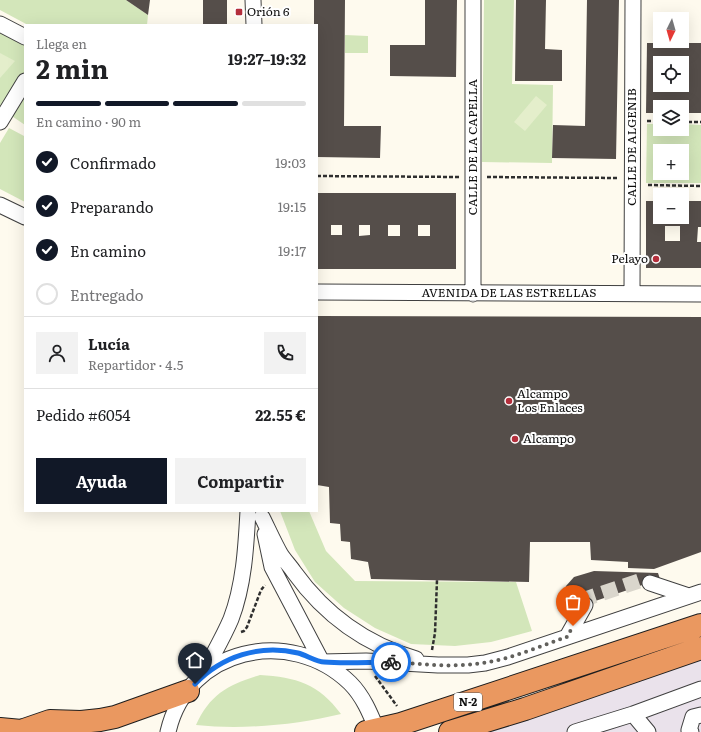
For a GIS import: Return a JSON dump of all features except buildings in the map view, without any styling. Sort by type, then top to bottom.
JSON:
[{"type":"highway","name":"N-2","points":[[371,731],[434,713],[701,625]]},
{"type":"highway","name":"N-2","points":[[450,732],[525,709],[701,648]]},
{"type":"highway","points":[[18,731],[50,721],[81,722],[115,717],[195,684]]},
{"type":"highway","points":[[482,732],[525,709]]},
{"type":"street","points":[[253,0],[254,24]]},
{"type":"street","name":"CALLE DE LA CAPELLA","points":[[473,0],[473,294]]},
{"type":"street","name":"CALLE DE ALGENIB","points":[[632,293],[633,0]]},
{"type":"street","points":[[0,24],[24,36]]},
{"type":"street","points":[[0,122],[24,83]]},
{"type":"street","points":[[0,205],[24,217]]},
{"type":"street","name":"AVENIDA DE LAS ESTRELLAS","points":[[318,292],[701,294]]},
{"type":"street","points":[[257,513],[272,567],[322,662]]},
{"type":"street","points":[[257,513],[281,555],[317,601],[334,616],[354,631],[390,650],[434,664]]},
{"type":"street","points":[[168,732],[177,707],[195,684],[227,628],[235,605],[242,576],[246,549],[257,513]]},
{"type":"street","points":[[650,582],[695,594]]},
{"type":"street","points":[[322,662],[366,661],[468,665],[485,663],[508,657],[695,594]]},
{"type":"street","points":[[567,637],[584,605]]},
{"type":"street","points":[[195,684],[212,669],[235,657],[260,651],[285,651],[310,657],[322,662],[351,683],[362,697],[371,713],[371,731]]},
{"type":"street","points":[[575,732],[612,727],[633,714],[701,689]]},
{"type":"street","points":[[633,714],[648,732]]},
{"type":"street","points":[[691,732],[689,730],[693,717],[701,715]]},
{"type":"path","points":[[689,122],[701,122]]},
{"type":"path","points":[[632,185],[701,186]]},
{"type":"path","points":[[434,664],[438,580]]},
{"type":"path","points":[[237,632],[246,630],[261,590],[266,584]]},
{"type":"path","points":[[371,669],[398,708]]},
{"type":"shaded area","points":[[701,655],[701,732],[484,732]]},
{"type":"green space","points":[[0,0],[126,0],[148,15],[147,24],[26,24],[0,10]]},
{"type":"green space","points":[[484,0],[514,0],[512,84],[553,85],[552,163],[482,162]]},
{"type":"green space","points":[[0,28],[24,41],[24,124],[0,108]]},
{"type":"green space","points":[[345,35],[368,36],[368,53],[345,53]]},
{"type":"green space","points":[[0,53],[15,61],[0,78]]},
{"type":"green space","points":[[536,96],[547,105],[525,131],[514,122]]},
{"type":"green space","points":[[647,124],[653,124],[653,136],[689,136],[689,124],[701,125],[701,183],[646,183]]},
{"type":"green space","points":[[9,128],[24,136],[24,201],[0,189],[0,143]]},
{"type":"green space","points":[[280,512],[309,512],[326,551],[355,581],[516,582],[532,631],[491,642],[455,646],[411,644],[375,628],[344,608],[315,582],[295,550]]},
{"type":"green space","points":[[260,675],[296,680],[306,684],[324,696],[341,714],[269,726],[232,727],[196,725],[201,714],[214,698],[239,682]]},
{"type":"tunnel","points":[[585,605],[588,598],[642,580],[650,583]]},
{"type":"way so far","points":[[391,662],[438,665],[468,665],[485,663],[508,657],[567,637],[573,626]]},
{"type":"place","name":"Orión 6","points":[[239,12]]},
{"type":"place","name":"Pelayo","points":[[656,259]]},
{"type":"place","name":"Alcampo Los Enlaces","points":[[509,401]]},
{"type":"place","name":"Alcampo","points":[[515,439]]},
{"type":"route","points":[[195,684],[202,676],[223,662],[247,653],[260,651],[272,650],[298,653],[322,662],[391,662]]}]
